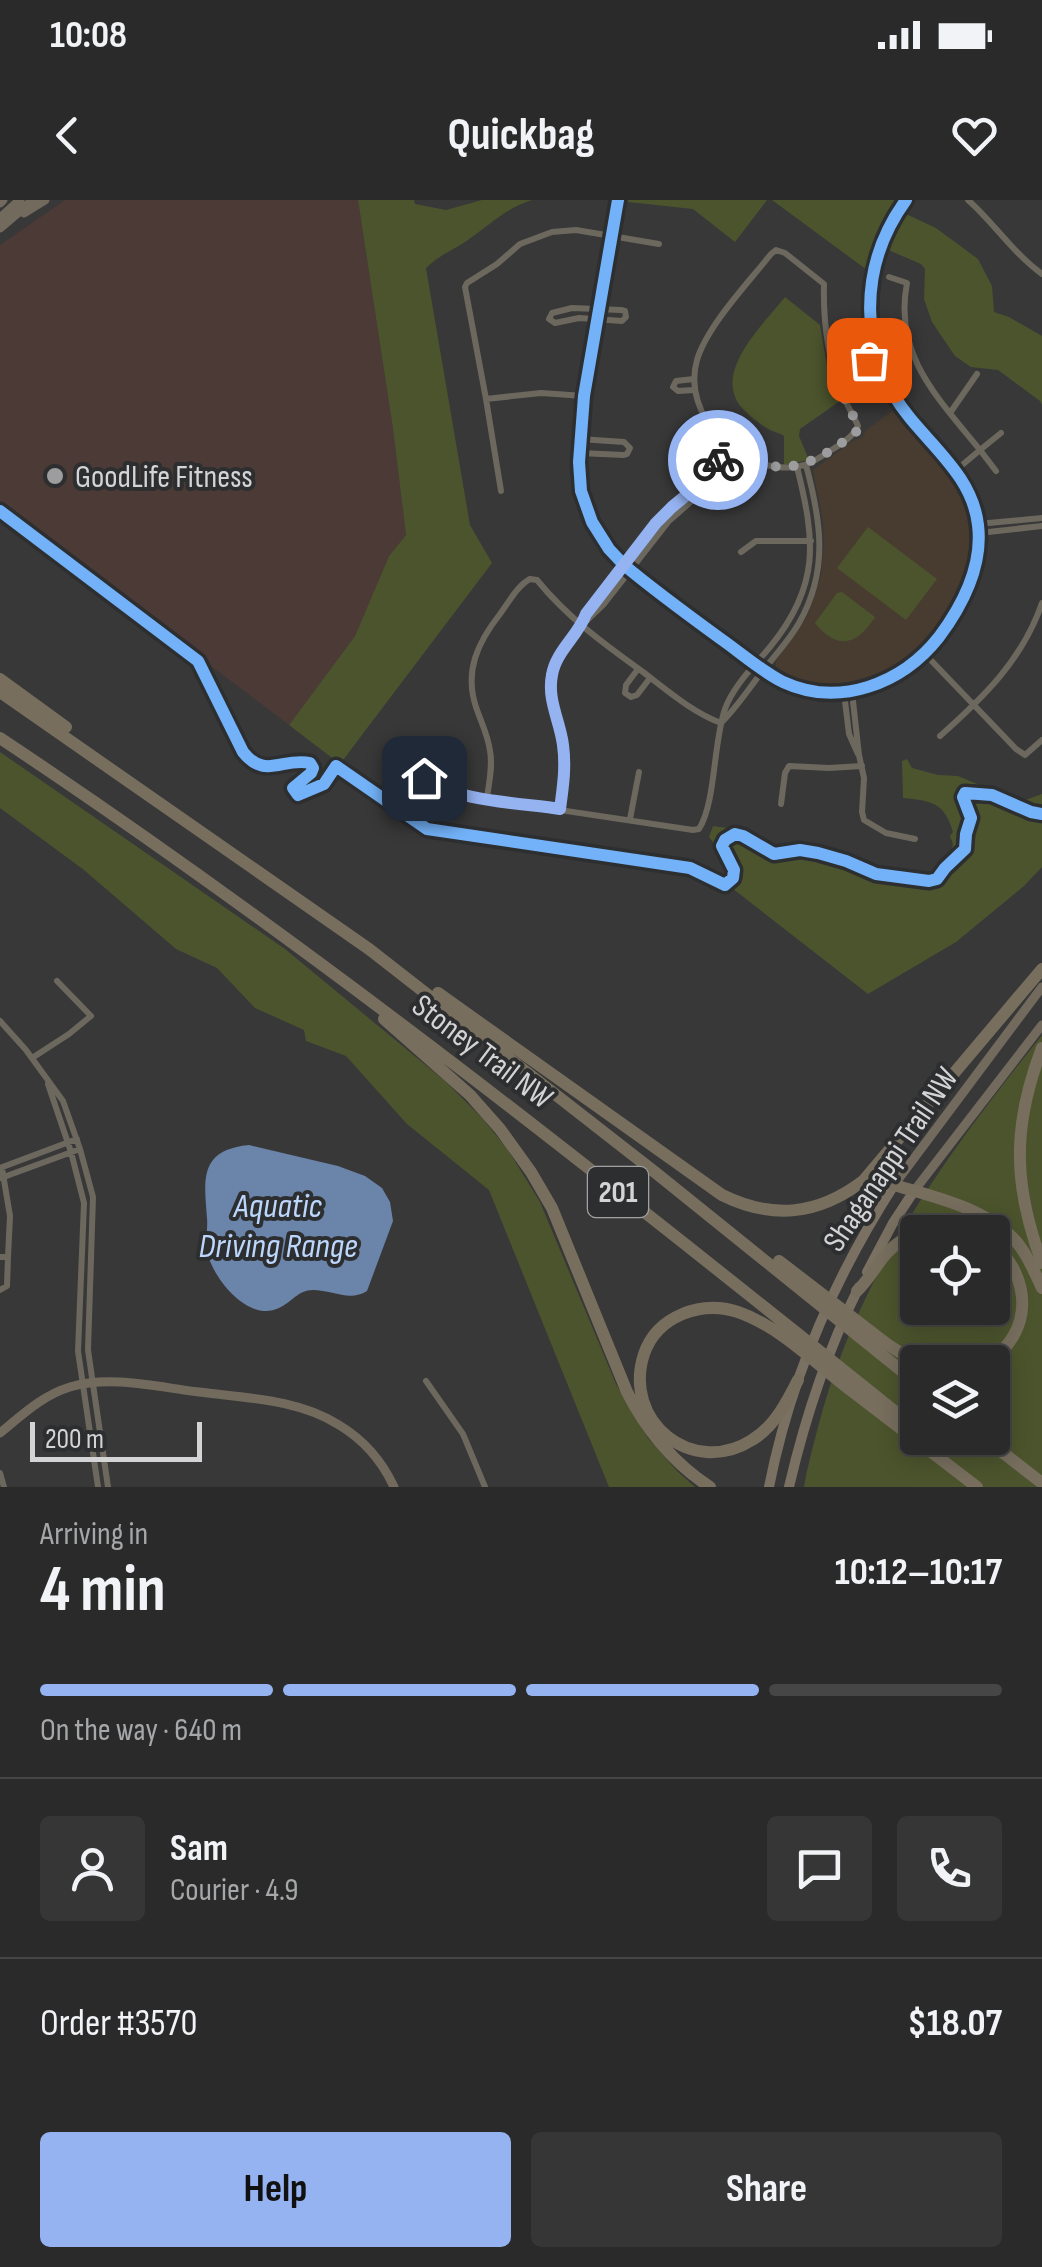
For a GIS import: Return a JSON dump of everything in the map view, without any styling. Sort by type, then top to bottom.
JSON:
[{"type":"highway","points":[[0,679],[146,783],[199,829]]},
{"type":"highway","name":"Stoney Trail NW","points":[[0,692],[369,949],[900,1370]]},
{"type":"highway","name":"Stoney Trail NW","points":[[0,741],[315,958],[544,1132],[900,1416]]},
{"type":"highway","points":[[369,949],[457,1006],[722,1195],[753,1207],[782,1211],[837,1199],[862,1181],[1042,970]]},
{"type":"highway","points":[[315,958],[322,970],[470,1095],[517,1151],[552,1208],[638,1414],[660,1444],[710,1487]]},
{"type":"highway","points":[[1042,1048],[1025,1103],[1020,1168],[1024,1209],[1042,1263]]},
{"type":"highway","points":[[656,1173],[728,1222],[900,1352]]},
{"type":"highway","points":[[894,1185],[979,1214],[1000,1226],[1026,1254],[1042,1288]]},
{"type":"highway","points":[[857,1290],[900,1244]]},
{"type":"highway","points":[[1008,1345],[1020,1321],[1023,1297],[1018,1274],[1010,1262]]},
{"type":"highway","points":[[798,1380],[780,1411],[757,1437],[737,1448],[712,1453],[687,1449],[665,1434],[644,1405],[639,1380],[648,1345],[670,1320],[696,1309],[734,1310],[775,1330],[977,1487]]},
{"type":"highway","points":[[949,1455],[989,1487]]},
{"type":"highway","points":[[1006,1455],[1042,1483]]},
{"type":"main road","name":"Shaganappi Trail NW","points":[[769,1487],[798,1380],[839,1279],[894,1185]]},
{"type":"main road","name":"Shaganappi Trail NW","points":[[789,1487],[815,1394],[857,1290],[914,1191]]},
{"type":"street","points":[[0,218],[20,200]]},
{"type":"street","points":[[13,219],[33,200]]},
{"type":"street","points":[[0,228],[45,200]]},
{"type":"street","points":[[618,200],[584,396],[579,453],[580,482],[588,512],[602,541],[628,568],[760,667],[802,689],[848,693],[892,677],[924,653],[948,624],[965,594],[975,564],[979,528],[970,495],[899,404],[876,354],[869,307],[874,264],[886,232],[906,200]]},
{"type":"street","points":[[968,200],[1042,274]]},
{"type":"street","points":[[501,491],[465,287],[469,280],[497,264],[520,244],[552,232],[576,230],[660,244]]},
{"type":"street","points":[[776,250],[785,252],[824,284],[823,312],[831,362],[857,431],[802,466],[762,464],[733,447],[705,418],[694,390],[698,356],[708,335],[776,250]]},
{"type":"street","points":[[889,277],[907,283],[903,305],[908,344],[928,384],[996,471]]},
{"type":"street","points":[[560,310],[599,313],[553,323],[549,317],[560,310]]},
{"type":"street","points":[[834,371],[908,344]]},
{"type":"street","points":[[831,362],[876,354]]},
{"type":"street","points":[[950,413],[977,374]]},
{"type":"street","points":[[694,379],[676,381],[673,387],[676,391],[694,390]]},
{"type":"street","points":[[486,399],[541,394],[584,396]]},
{"type":"street","points":[[955,471],[1001,433]]},
{"type":"street","points":[[579,453],[627,454],[630,448],[624,442],[580,439]]},
{"type":"street","points":[[560,809],[565,764],[551,677],[560,654],[582,626],[586,614],[628,568],[662,516],[703,481],[733,447]]},
{"type":"street","points":[[408,758],[424,778],[459,795],[698,828],[705,817],[725,707],[800,622],[817,575],[820,523],[802,466]]},
{"type":"street","points":[[760,667],[800,602],[810,566],[810,524],[802,466]]},
{"type":"street","points":[[979,528],[1042,518]]},
{"type":"street","points":[[979,528],[1042,526]]},
{"type":"street","points":[[741,552],[756,541],[820,540]]},
{"type":"street","points":[[487,798],[490,748],[466,675],[488,629],[530,579],[537,580],[582,626],[650,678],[685,704],[722,723]]},
{"type":"street","points":[[940,736],[974,706],[1014,660],[1042,603]]},
{"type":"street","points":[[924,653],[1016,749],[1025,755],[1042,740]]},
{"type":"street","points":[[638,669],[626,686],[626,693],[637,695],[650,678]]},
{"type":"street","points":[[848,693],[848,734],[862,766],[864,820],[886,833],[915,839]]},
{"type":"street","points":[[782,804],[784,773],[790,766],[862,766]]},
{"type":"street","points":[[630,819],[640,772]]},
{"type":"street","points":[[32,1058],[91,1016],[56,981]]},
{"type":"street","name":"Shaganappi Trail NW","points":[[894,1185],[1042,987]]},
{"type":"street","points":[[0,1021],[63,1102],[93,1197],[78,1351],[108,1487]]},
{"type":"street","name":"Shaganappi Trail NW","points":[[914,1191],[1042,1025]]},
{"type":"street","points":[[46,1078],[84,1204],[86,1261]]},
{"type":"street","points":[[0,1290],[8,1284],[4,1257],[10,1216],[1,1168],[78,1140]]},
{"type":"street","points":[[2,1178],[80,1149]]},
{"type":"street","points":[[426,1381],[463,1434],[484,1487]]},
{"type":"street","points":[[0,1432],[48,1396],[87,1383],[122,1382],[281,1403],[310,1410],[339,1424],[366,1445],[394,1487]]},
{"type":"street","points":[[87,1383],[90,1440],[98,1487]]},
{"type":"street","points":[[90,1440],[100,1439]]},
{"type":"street","points":[[0,1474],[4,1487]]},
{"type":"shaded area","points":[[65,200],[358,200],[406,535],[389,556],[355,636],[289,725],[0,507],[0,245]]},
{"type":"shaded area","points":[[895,409],[963,494],[973,524],[971,561],[943,618],[894,667],[857,684],[808,684],[781,673],[776,661],[807,616],[821,576],[823,521],[813,470],[863,437],[866,430]]},
{"type":"green space","points":[[358,200],[414,200],[415,204],[446,210],[482,200],[532,200],[506,212],[426,268],[470,525],[492,563],[340,764],[289,725],[355,636],[389,556],[406,535]]},
{"type":"green space","points":[[628,200],[767,200],[735,242],[693,209]]},
{"type":"green space","points":[[772,200],[897,201],[880,230],[867,270]]},
{"type":"green space","points":[[906,214],[936,228],[978,259],[992,286],[994,312],[1042,336],[1042,405],[998,370],[971,367],[955,356],[932,322],[924,299],[925,269],[886,249]]},
{"type":"green space","points":[[785,297],[820,325],[828,372],[840,401],[800,429],[809,460],[784,465],[784,436],[745,411],[735,397],[733,382],[743,351]]},
{"type":"green space","points":[[868,527],[937,579],[906,620],[837,568]]},
{"type":"green space","points":[[842,592],[875,617],[861,634],[847,641],[832,638],[815,623],[837,593]]},
{"type":"green space","points":[[0,752],[285,949],[445,1081],[483,1119],[508,1150],[540,1202],[616,1384],[648,1438],[695,1487],[609,1487],[489,1190],[407,1124],[346,1056],[306,1041],[304,1030],[255,1008],[217,968],[176,949],[84,870],[0,808]]},
{"type":"green space","points":[[907,759],[912,768],[958,776],[1020,802],[1042,794],[1042,867],[956,942],[868,994],[723,881],[726,859],[709,837],[713,826],[741,830],[781,850],[800,844],[844,854],[877,869],[935,878],[943,862],[950,858],[953,832],[936,805],[903,798],[902,761]]},
{"type":"green space","points":[[1042,1035],[1042,1487],[804,1487],[835,1372],[856,1319],[900,1235],[900,1325],[1010,1325],[1010,1215],[912,1215],[972,1126]]},
{"type":"water","name":"Aquatic Driving Range","points":[[249,1145],[338,1166],[365,1176],[382,1188],[390,1202],[393,1221],[367,1291],[347,1296],[308,1291],[267,1311],[244,1304],[224,1285],[207,1252],[206,1179],[213,1160],[221,1153]]},
{"type":"cycle path","points":[[618,200],[584,396],[579,462],[581,491],[592,522],[624,565],[751,662],[783,682],[826,693],[847,692],[888,679],[924,653],[956,612],[977,555],[978,525],[969,494],[893,393],[873,338],[872,281],[890,226],[906,200]]},
{"type":"cycle path","points":[[0,511],[198,661],[243,752],[251,760],[267,766],[310,763],[311,773],[293,788],[298,795],[324,784],[336,766],[427,829],[690,868],[725,885],[733,878],[734,870],[722,846],[735,834],[774,854],[800,850],[818,853],[876,874],[929,881],[937,879],[965,849],[971,818],[965,793],[992,795],[1042,814]]},
{"type":"way so far","points":[[718,460],[729,444],[770,466],[792,467],[817,460],[857,431],[858,426],[831,362],[875,349],[878,358],[869,360]]},
{"type":"place","name":"GoodLife Fitness","points":[[55,476]]},
{"type":"route","points":[[424,778],[459,795],[560,809],[565,764],[550,686],[556,661],[582,626],[586,614],[656,523],[700,484],[718,460]]}]
